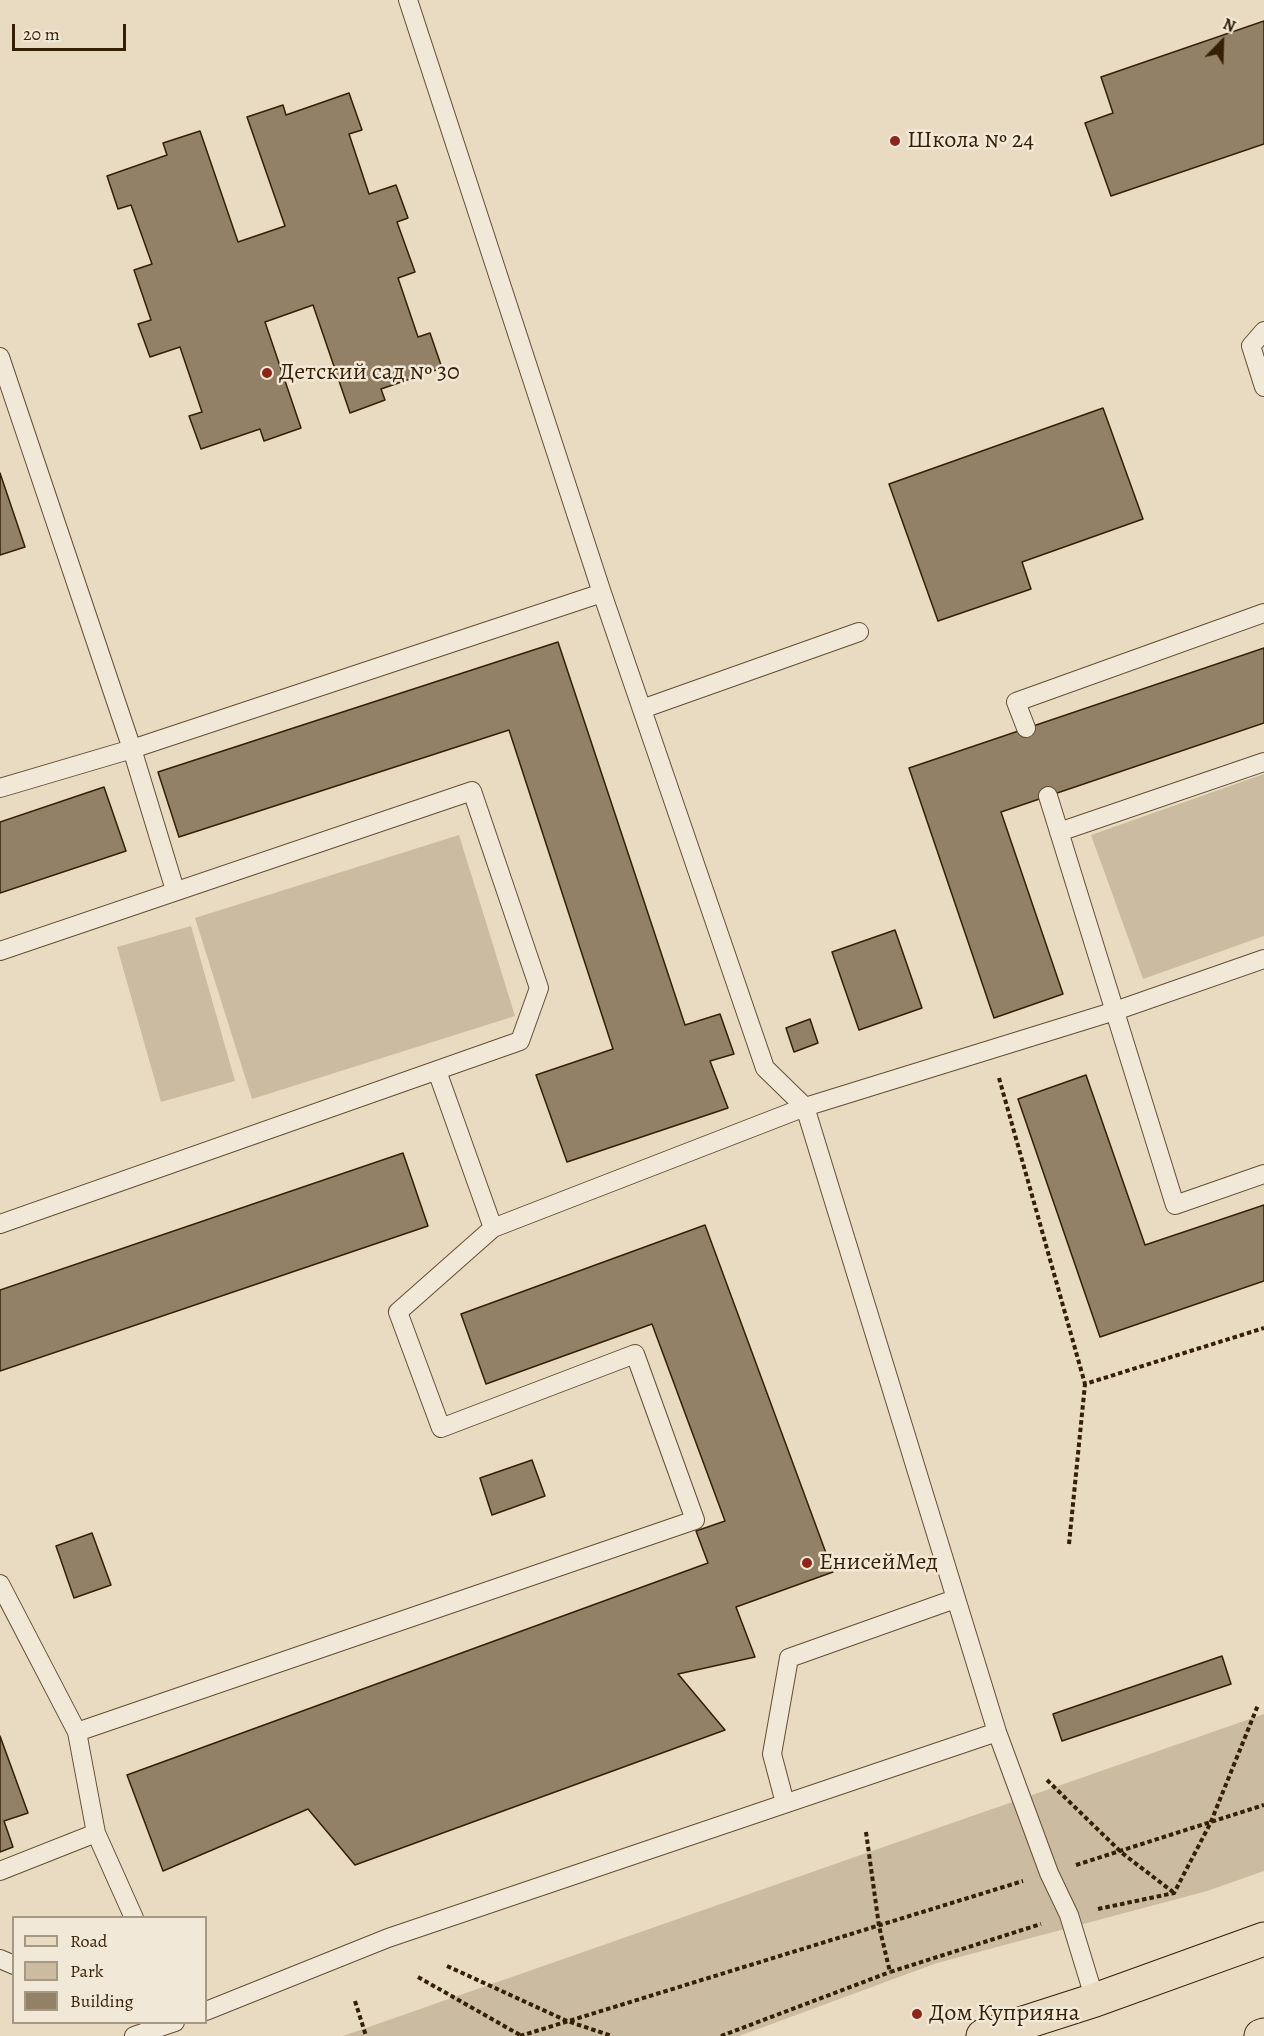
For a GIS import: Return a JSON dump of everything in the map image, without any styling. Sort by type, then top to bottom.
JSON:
[{"type":"main road","points":[[983,2036],[1095,2000],[1264,1939]]},
{"type":"lane","points":[[408,0],[602,593],[765,1068],[805,1107],[997,1732],[1049,1873],[1069,1915],[1095,2000]]},
{"type":"lane","points":[[1264,331],[1251,346],[1264,387]]},
{"type":"lane","points":[[0,357],[132,749],[175,890]]},
{"type":"lane","points":[[0,788],[132,749],[602,593]]},
{"type":"lane","points":[[1026,728],[1016,702],[1264,613]]},
{"type":"lane","points":[[642,709],[859,632]]},
{"type":"lane","points":[[1059,832],[1264,762]]},
{"type":"lane","points":[[0,951],[472,791],[539,988],[520,1041],[0,1224]]},
{"type":"lane","points":[[1047,796],[1175,1205],[1264,1174]]},
{"type":"lane","points":[[77,1732],[695,1520],[635,1354],[441,1428],[398,1312],[492,1227],[805,1107],[1115,1011],[1264,959]]},
{"type":"lane","points":[[437,1071],[492,1227]]},
{"type":"lane","points":[[0,1584],[77,1732],[96,1833],[134,1916]]},
{"type":"lane","points":[[785,1803],[772,1754],[789,1658],[955,1599]]},
{"type":"lane","points":[[207,2011],[388,1938],[997,1732]]},
{"type":"lane","points":[[0,1871],[96,1833]]},
{"type":"lane","points":[[134,2036],[144,2026],[160,2024]]},
{"type":"path","points":[[990,1048],[1085,1384],[1069,1544]]},
{"type":"path","points":[[1085,1384],[1264,1328]]},
{"type":"path","points":[[1044,1777],[1122,1853],[1174,1893]]},
{"type":"path","points":[[418,1977],[520,2036],[1049,1873],[1122,1853],[1264,1804]]},
{"type":"path","points":[[447,1966],[567,2021],[612,2036]]},
{"type":"path","points":[[721,2036],[890,1972]]},
{"type":"path","points":[[355,2001],[366,2036]]},
{"type":"green space","points":[[1264,774],[1264,936],[1143,979],[1091,835]]},
{"type":"green space","points":[[459,835],[515,1016],[252,1099],[195,918]]},
{"type":"green space","points":[[191,926],[235,1081],[161,1102],[117,947]]},
{"type":"green space","points":[[1264,1714],[1264,1871],[1207,1891],[937,1963],[739,2036],[343,2036]]},
{"type":"building","points":[[1264,21],[1264,144],[1111,196],[1085,123],[1113,113],[1101,77]]},
{"type":"building","points":[[349,93],[362,130],[349,134],[369,194],[396,185],[408,218],[397,222],[415,272],[398,278],[418,337],[430,333],[442,368],[381,389],[385,400],[350,413],[313,305],[265,322],[301,428],[264,441],[260,429],[201,449],[189,416],[202,412],[180,347],[150,357],[138,324],[151,320],[134,270],[152,264],[131,205],[118,209],[107,176],[167,155],[163,143],[200,131],[238,242],[285,226],[247,117],[283,105],[286,115]]},
{"type":"building","points":[[1103,408],[1143,519],[1022,562],[1031,589],[938,621],[889,484]]},
{"type":"building","points":[[0,473],[25,547],[0,555]]},
{"type":"building","points":[[558,642],[685,1025],[720,1014],[734,1054],[710,1061],[728,1108],[567,1162],[536,1075],[613,1049],[509,730],[179,837],[158,772]]},
{"type":"building","points":[[1264,648],[1264,723],[1001,812],[1063,994],[994,1018],[909,768]]},
{"type":"building","points":[[104,787],[126,851],[0,893],[0,822]]},
{"type":"building","points":[[895,930],[922,1008],[859,1030],[832,952]]},
{"type":"building","points":[[810,1019],[818,1043],[794,1052],[786,1028]]},
{"type":"building","points":[[1086,1075],[1145,1245],[1264,1205],[1264,1281],[1100,1337],[1018,1099]]},
{"type":"building","points":[[403,1153],[428,1226],[0,1371],[0,1290]]},
{"type":"building","points":[[705,1225],[833,1572],[736,1607],[755,1657],[678,1674],[725,1730],[355,1865],[308,1809],[163,1871],[127,1775],[708,1563],[696,1531],[725,1521],[652,1324],[486,1384],[461,1314]]},
{"type":"building","points":[[532,1460],[545,1496],[492,1515],[480,1478]]},
{"type":"building","points":[[92,1533],[111,1585],[74,1598],[56,1546]]},
{"type":"building","points":[[1222,1656],[1231,1684],[1062,1741],[1053,1714]]},
{"type":"building","points":[[0,1736],[28,1813],[4,1821],[13,1847],[0,1852]]},
{"type":"place","name":"Школа № 24","points":[[895,141]]},
{"type":"place","name":"Детский сад № 30","points":[[267,373]]},
{"type":"place","name":"ЕнисейМед","points":[[807,1563]]},
{"type":"place","name":"Дом Куприяна","points":[[917,2014]]}]
